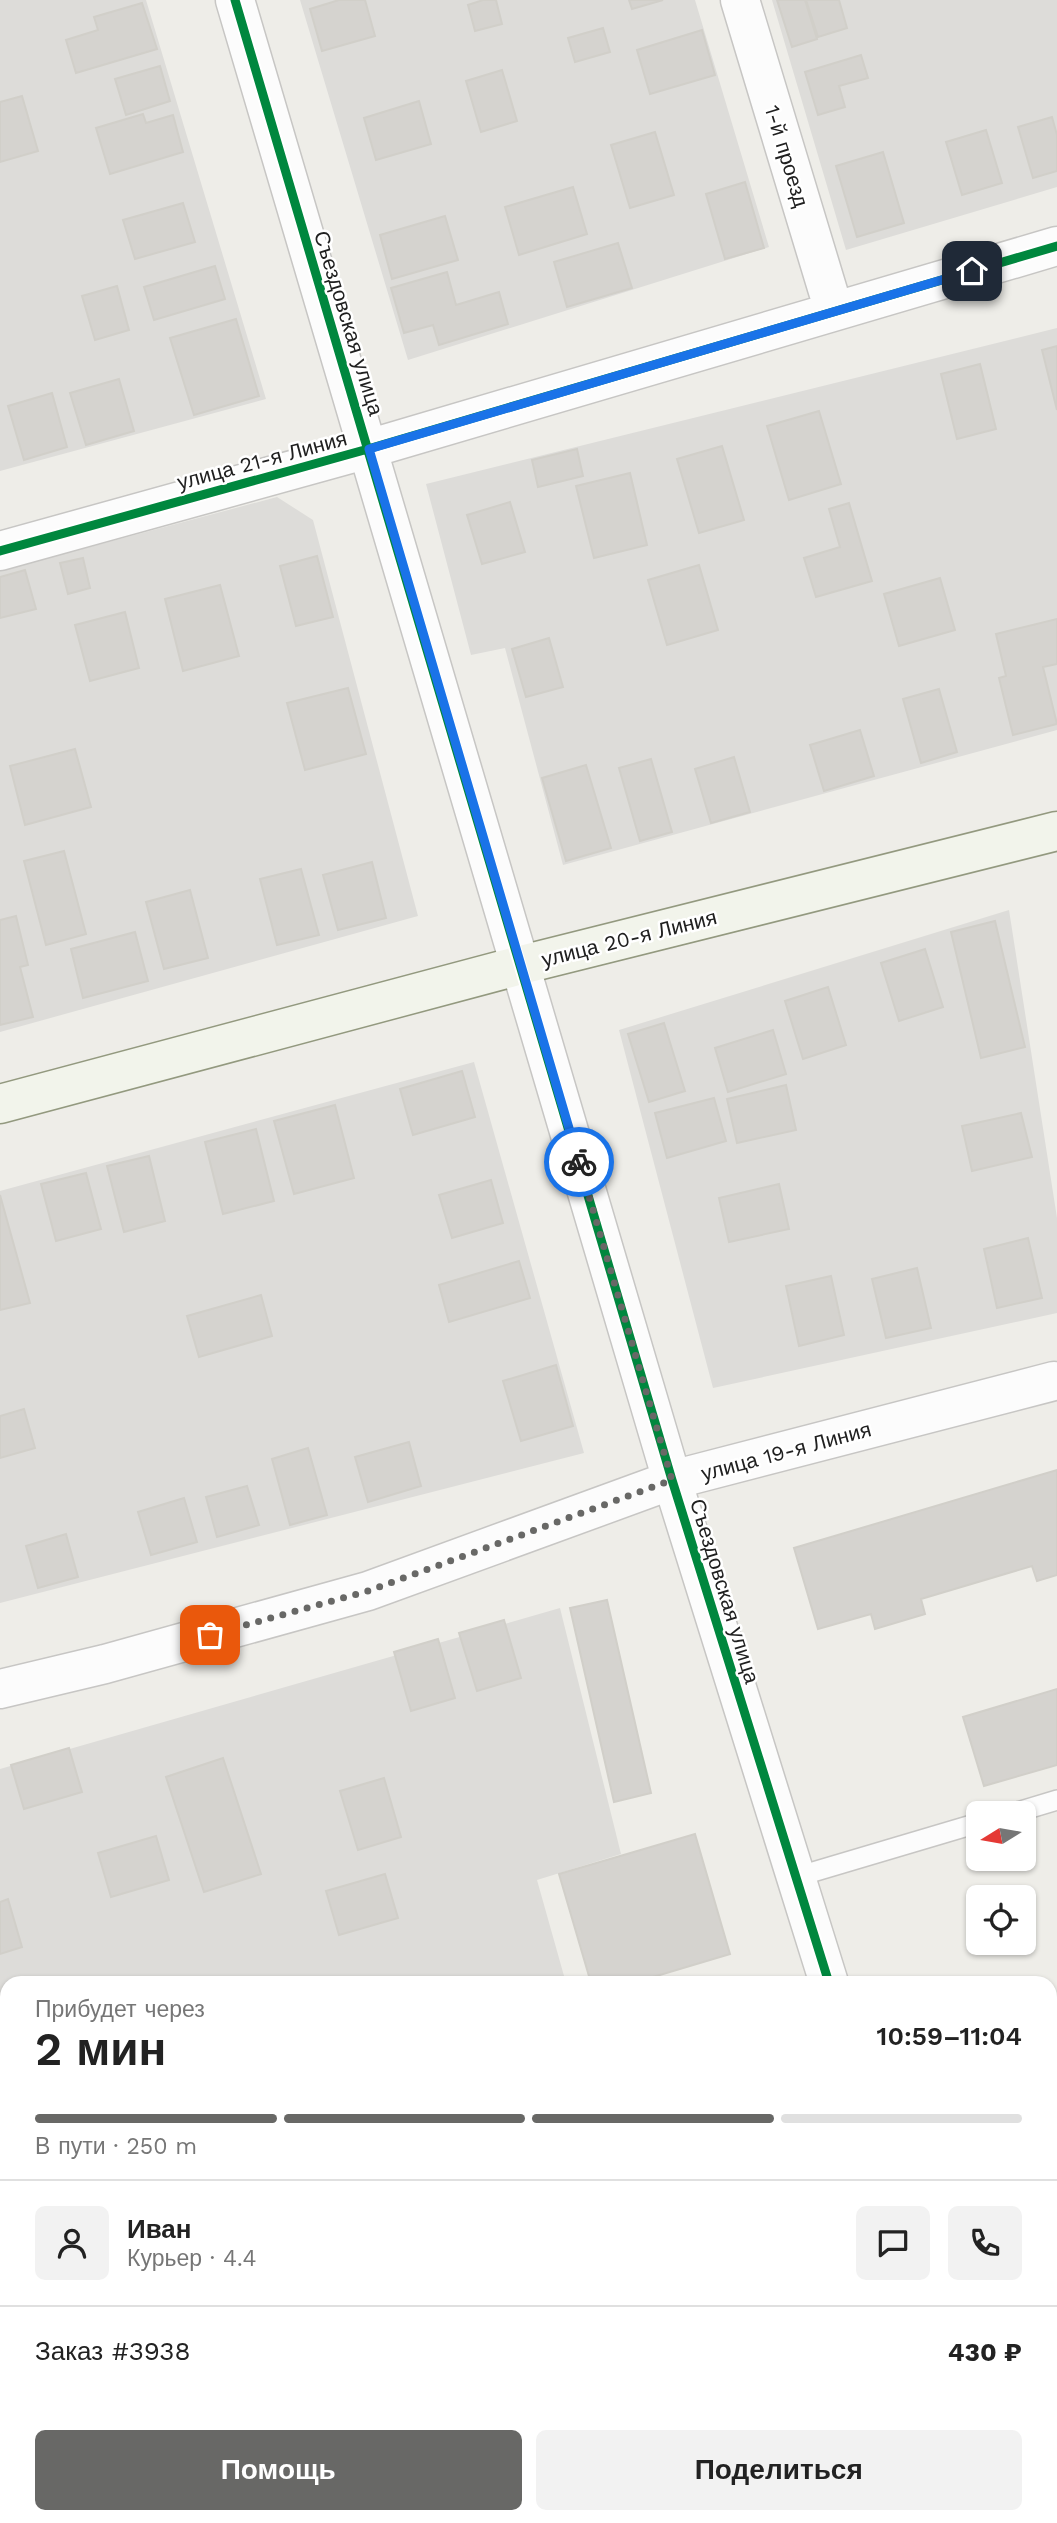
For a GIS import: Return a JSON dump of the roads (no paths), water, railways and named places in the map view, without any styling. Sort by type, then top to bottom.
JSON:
[{"type":"main road","name":"улица 20-я Линия","points":[[0,1104],[521,965],[1057,831]]},
{"type":"street","name":"Съездовская улица","points":[[235,0],[672,1480],[827,1976]]},
{"type":"street","name":"1-й проезд","points":[[740,0],[834,311]]},
{"type":"street","name":"улица 21-я Линия","points":[[0,551],[369,449],[1057,246]]},
{"type":"street","name":"улица 19-я Линия","points":[[0,1689],[105,1664],[368,1591],[672,1480],[1054,1381]]},
{"type":"lane","points":[[1036,1806],[1057,1800]]},
{"type":"lane","points":[[796,1877],[966,1827]]}]
